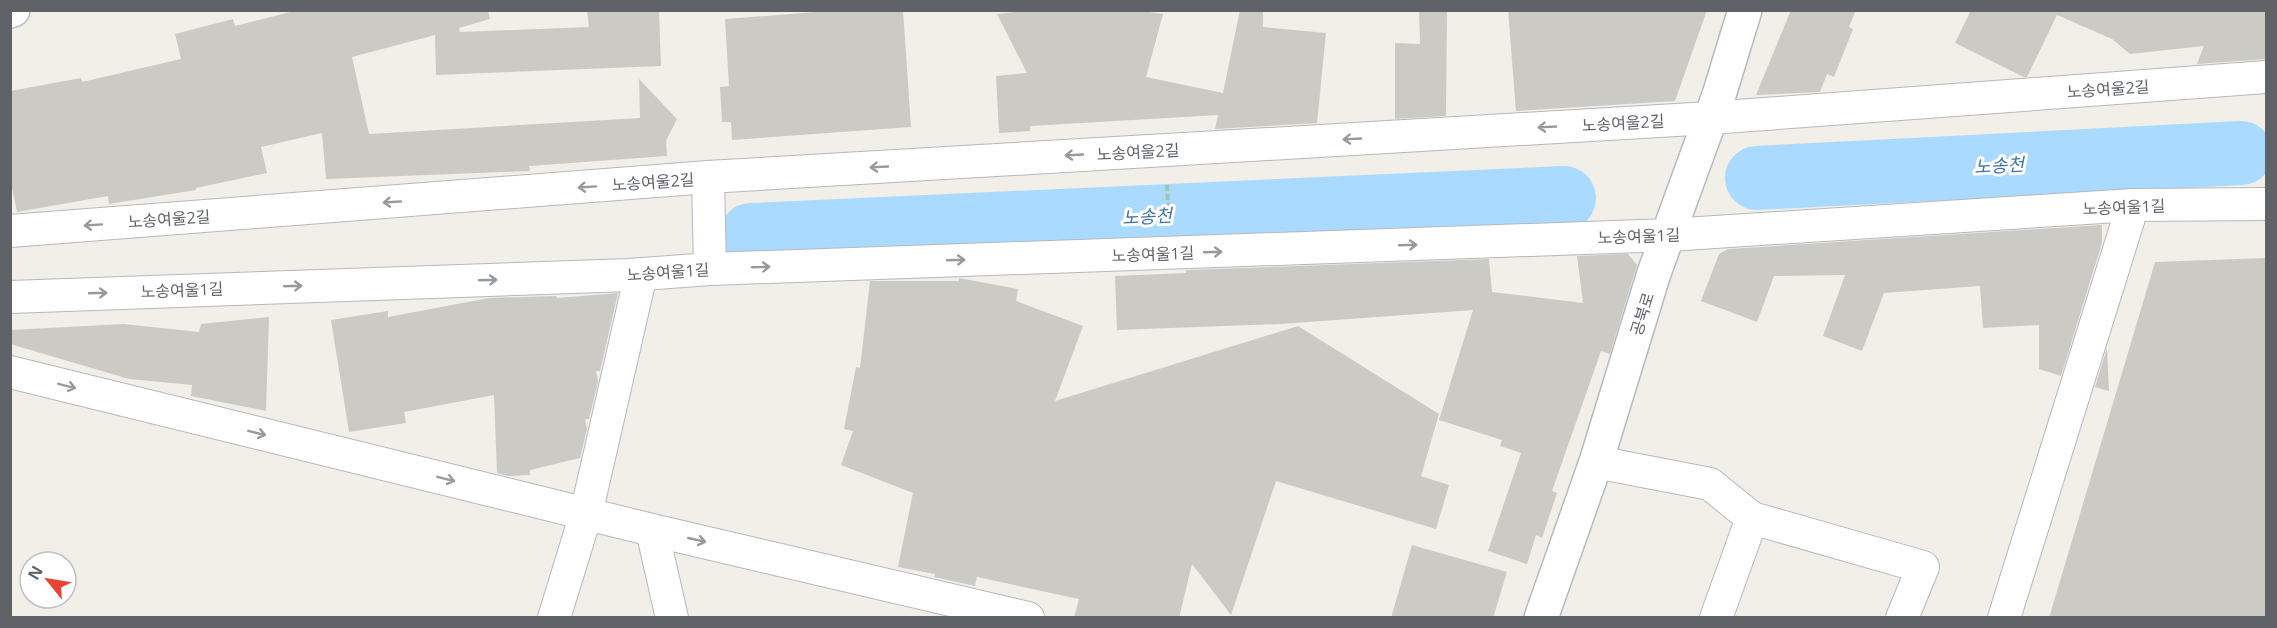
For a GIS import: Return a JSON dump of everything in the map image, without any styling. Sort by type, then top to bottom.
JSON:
[{"type":"street","name":"공북로","points":[[1541,618],[1596,462],[1654,273],[1710,118],[1745,10]]},
{"type":"street","name":"노송여울2길","points":[[10,231],[708,177],[1710,118],[2266,77]]},
{"type":"street","points":[[708,177],[710,269]]},
{"type":"street","name":"노송여울1길","points":[[20,293],[641,274],[710,269],[1669,235],[2133,205],[2266,204]]},
{"type":"street","points":[[2004,618],[2133,205]]},
{"type":"street","points":[[554,618],[586,514],[641,274]]},
{"type":"street","points":[[10,372],[652,530],[1028,618]]},
{"type":"street","points":[[1596,462],[1710,484],[1752,518],[1923,567],[1902,618]]},
{"type":"street","points":[[1716,618],[1752,518]]},
{"type":"street","points":[[652,530],[672,618]]},
{"type":"path","points":[[1167,178],[1169,228]]},
{"type":"building","points":[[298,10],[488,10],[490,19],[459,28],[460,32],[589,27],[587,10],[659,10],[661,66],[436,75],[435,35],[352,57],[369,134],[640,118],[639,79],[677,119],[666,141],[667,156],[529,166],[530,171],[326,179],[322,133],[261,147],[267,173],[196,188],[196,190],[109,204],[108,196],[17,212],[10,178],[10,91],[81,78],[82,82],[181,59],[175,34],[233,19],[235,26]]},
{"type":"building","points":[[841,10],[903,10],[911,127],[732,140],[731,122],[722,122],[720,87],[729,86],[725,19]]},
{"type":"building","points":[[1034,10],[1134,10],[1163,14],[1146,77],[1223,93],[1240,10],[1263,10],[1263,27],[1326,33],[1317,123],[1215,129],[1218,115],[1030,126],[1030,131],[999,133],[996,76],[1027,73],[997,14]]},
{"type":"building","points":[[1419,10],[1447,10],[1446,116],[1395,119],[1395,43],[1420,44]]},
{"type":"building","points":[[1508,10],[1707,10],[1675,101],[1516,111]]},
{"type":"building","points":[[1791,10],[1856,10],[1849,27],[1853,29],[1834,77],[1827,74],[1820,92],[1756,95]]},
{"type":"building","points":[[1971,10],[2266,10],[2266,59],[2197,64],[2204,46],[2130,54],[2112,39],[2057,15],[2027,77],[2024,77],[1955,43]]},
{"type":"building","points":[[2102,225],[2102,243],[2061,376],[2039,369],[2039,325],[1983,328],[1980,286],[1884,293],[1862,351],[1823,336],[1845,275],[1774,276],[1757,322],[1701,301],[1719,254],[1728,249]]},
{"type":"building","points":[[1628,254],[1637,265],[1610,354],[1601,351],[1552,491],[1557,493],[1542,538],[1536,535],[1527,564],[1488,551],[1521,453],[1500,446],[1502,440],[1439,420],[1473,310],[1281,324],[1117,330],[1115,276],[1186,273],[1186,270],[1489,259],[1492,292],[1583,303],[1577,256]]},
{"type":"building","points":[[2266,258],[2266,618],[2049,618],[2155,262]]},
{"type":"building","points":[[959,278],[1018,289],[1016,301],[1083,326],[1055,401],[1298,326],[1439,414],[1421,476],[1449,485],[1436,529],[1276,481],[1231,615],[1192,564],[1179,618],[1074,618],[1079,599],[977,577],[975,586],[934,577],[935,574],[898,567],[913,493],[841,465],[853,431],[844,429],[856,367],[860,368],[870,281],[959,281]]},
{"type":"building","points":[[618,293],[600,371],[596,371],[598,382],[589,419],[585,419],[587,429],[580,458],[530,470],[530,475],[508,476],[497,473],[494,395],[404,412],[406,423],[349,432],[331,320],[388,311],[388,317],[489,298],[556,296],[557,298]]},
{"type":"building","points":[[269,317],[266,411],[191,396],[192,385],[129,379],[10,344],[10,330],[124,324],[199,332],[201,324]]},
{"type":"building","points":[[2107,348],[2109,391],[2095,387]]},
{"type":"building","points":[[1412,545],[1507,572],[1493,618],[1391,618]]},
{"type":"waterway","name":"노송천","points":[[1757,178],[2241,153]]},
{"type":"waterway","name":"노송천","points":[[751,235],[1564,198]]},
{"type":"waterway","name":"노송천","points":[[730,235],[751,235]]}]
